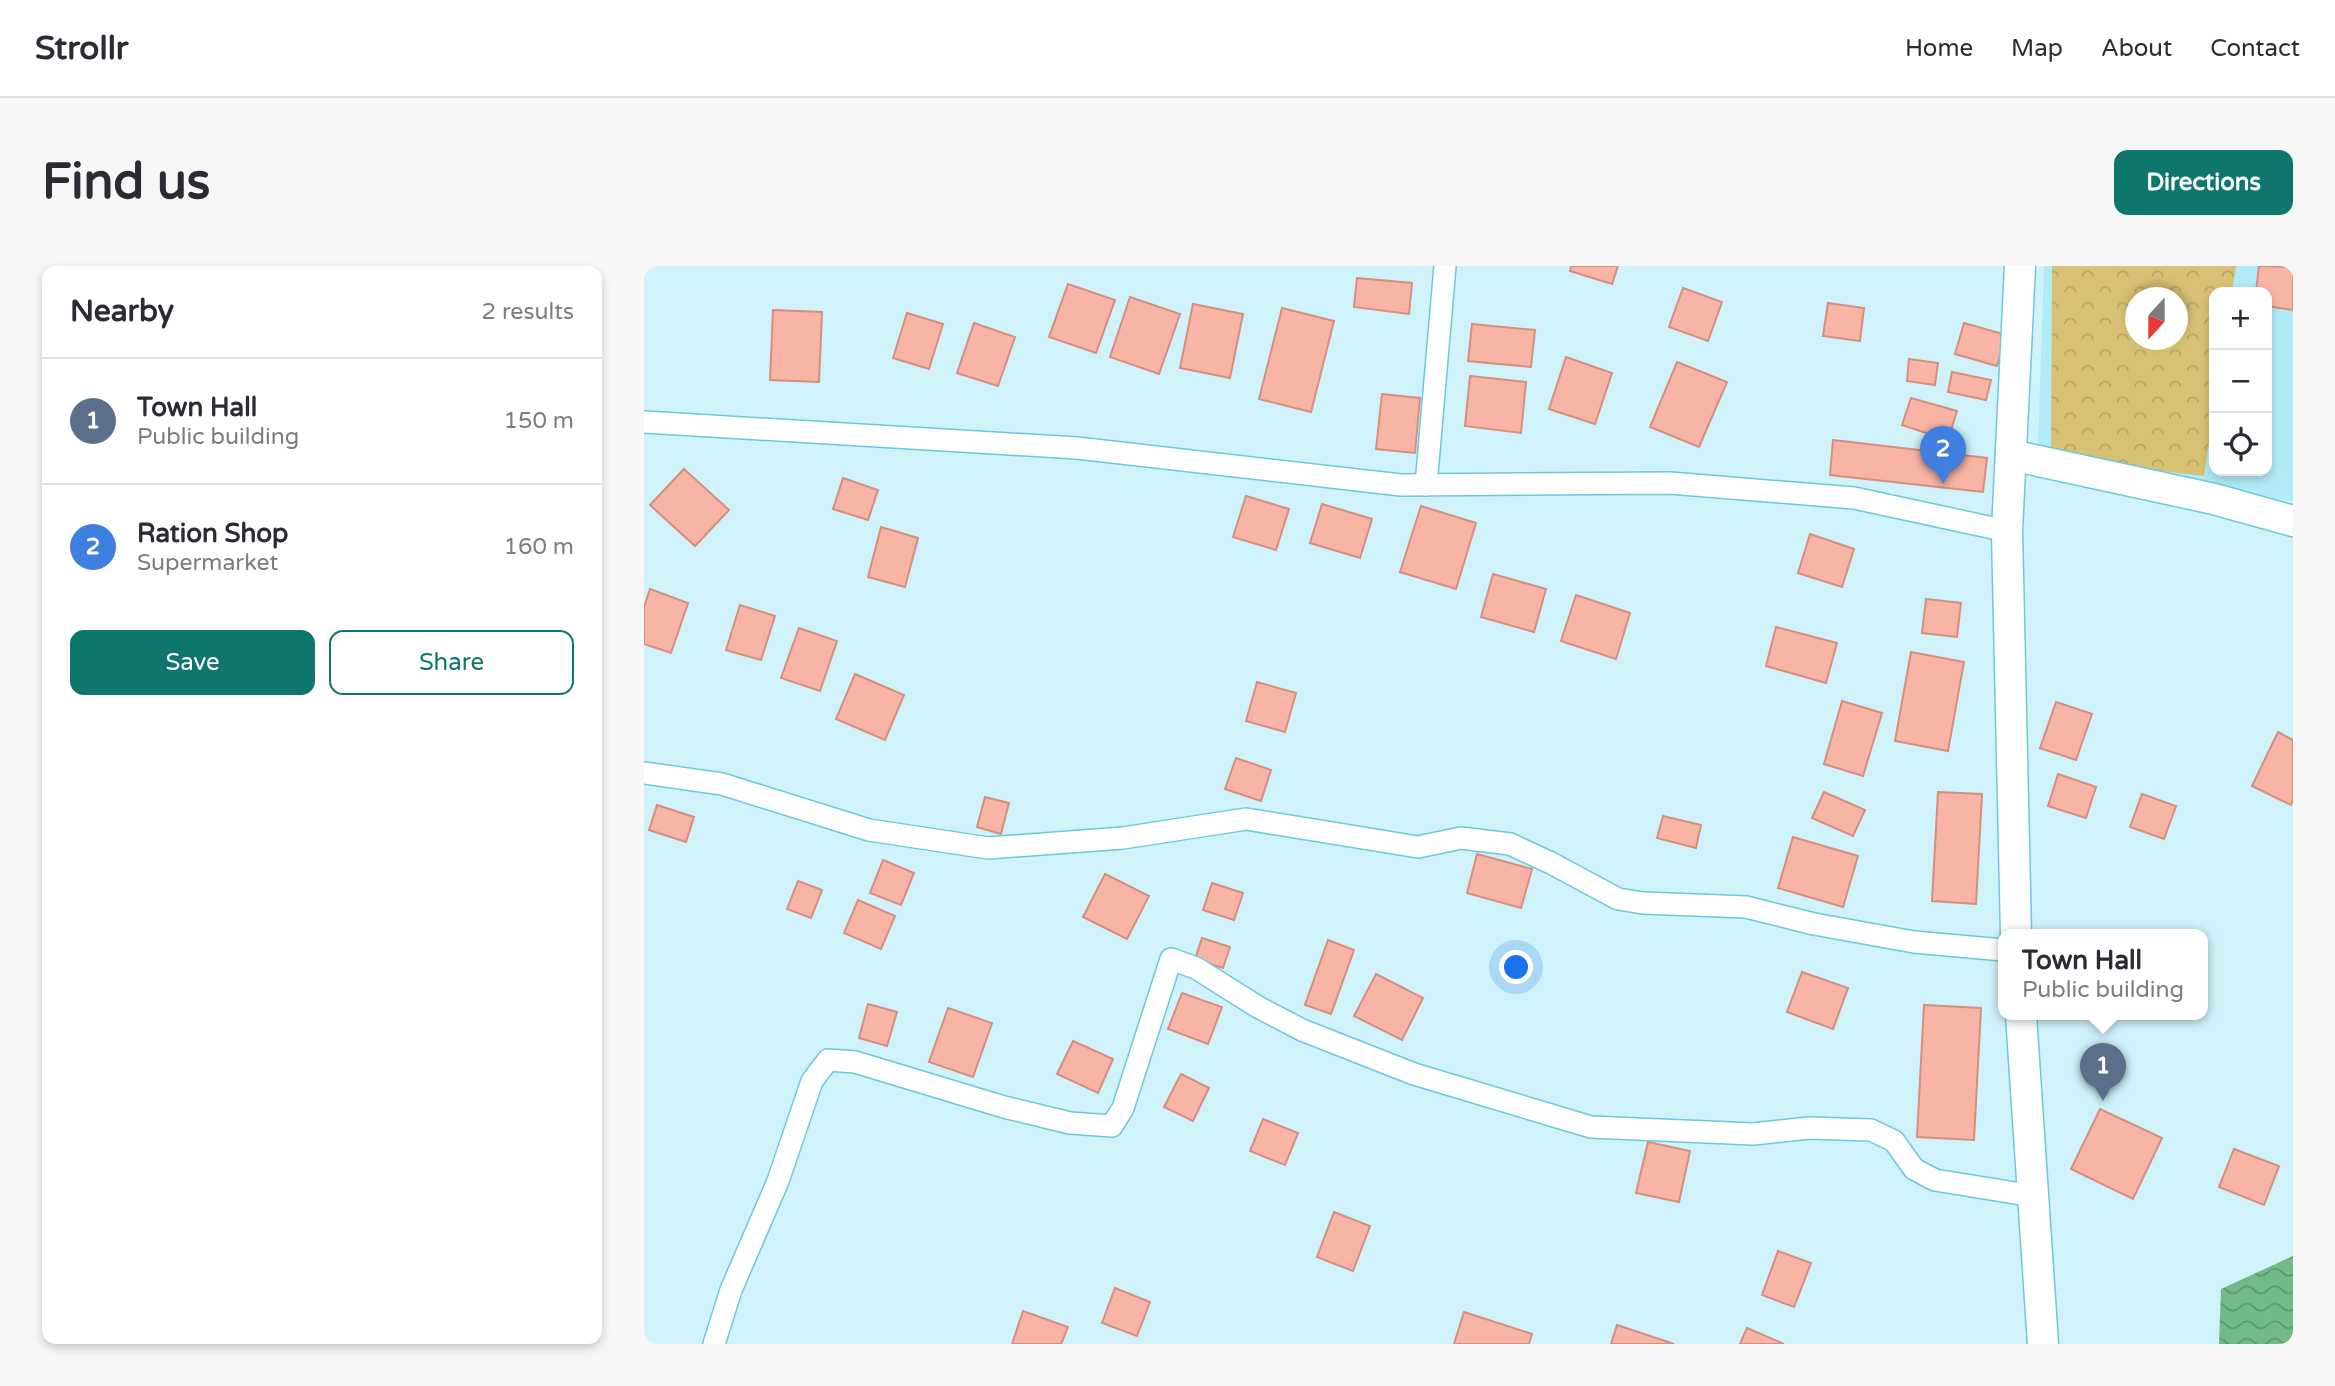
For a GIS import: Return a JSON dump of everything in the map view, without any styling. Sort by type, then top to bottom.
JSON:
[{"type":"main road","points":[[2016,929],[2007,531],[2020,266]]},
{"type":"main road","points":[[2011,456],[2214,499],[2293,521]]},
{"type":"main road","points":[[2021,1020],[2043,1344]]},
{"type":"street","points":[[1426,485],[1445,266]]},
{"type":"street","points":[[644,422],[1077,447],[1401,485],[1670,483],[1854,498],[2007,531]]},
{"type":"street","points":[[644,773],[722,785],[869,830],[988,848],[1123,838],[1246,819],[1418,847],[1461,838],[1510,844],[1618,899],[1643,903],[1746,907],[1814,924],[1914,942],[1998,950]]},
{"type":"street","points":[[714,1344],[731,1290],[778,1181],[811,1081],[828,1060],[855,1062],[1004,1107],[1070,1123],[1112,1126],[1123,1108],[1171,959],[1196,968],[1258,1007],[1302,1030],[1414,1073],[1591,1127],[1753,1133],[1809,1128],[1871,1130],[1894,1141],[1914,1169],[1935,1180],[2033,1196]]},
{"type":"shaded area","points":[[2044,266],[2293,266],[2293,501],[2037,478]]},
{"type":"green space","points":[[2052,266],[2236,266],[2233,287],[2209,287],[2209,442],[2204,476],[2051,458]]},
{"type":"water","points":[[2293,1256],[2293,1344],[2219,1344],[2221,1289]]},
{"type":"building","points":[[1571,266],[1618,266],[1612,284],[1570,271]]},
{"type":"building","points":[[2259,266],[2293,267],[2293,310],[2272,307],[2272,287],[2257,287]]},
{"type":"building","points":[[1357,278],[1412,283],[1409,314],[1354,307]]},
{"type":"building","points":[[1068,284],[1115,300],[1096,353],[1049,337]]},
{"type":"building","points":[[1683,288],[1722,302],[1708,341],[1669,327]]},
{"type":"building","points":[[1130,297],[1180,314],[1159,374],[1110,357]]},
{"type":"building","points":[[1828,303],[1864,308],[1860,341],[1823,336]]},
{"type":"building","points":[[1193,304],[1243,314],[1230,378],[1180,368]]},
{"type":"building","points":[[1282,308],[1334,321],[1311,412],[1259,399]]},
{"type":"building","points":[[773,310],[822,312],[819,382],[770,380]]},
{"type":"building","points":[[907,313],[943,324],[929,369],[893,358]]},
{"type":"building","points":[[974,323],[1015,337],[998,386],[957,373]]},
{"type":"building","points":[[1964,323],[2006,335],[1997,366],[1955,354]]},
{"type":"building","points":[[1472,324],[1535,330],[1531,367],[1468,361]]},
{"type":"building","points":[[1566,357],[1612,373],[1595,424],[1549,409]]},
{"type":"building","points":[[1909,359],[1938,363],[1935,385],[1907,381]]},
{"type":"building","points":[[1677,362],[1727,382],[1699,447],[1650,427]]},
{"type":"building","points":[[1952,372],[1991,380],[1986,400],[1948,392]]},
{"type":"building","points":[[1470,376],[1526,382],[1521,433],[1465,426]]},
{"type":"building","points":[[1382,394],[1420,398],[1415,453],[1376,449]]},
{"type":"building","points":[[1911,398],[1957,411],[1948,440],[1902,425]]},
{"type":"building","points":[[1833,440],[1987,458],[1983,492],[1830,475]]},
{"type":"building","points":[[684,469],[729,510],[695,546],[650,505]]},
{"type":"building","points":[[843,478],[878,490],[868,520],[833,509]]},
{"type":"building","points":[[1246,496],[1289,509],[1276,550],[1233,537]]},
{"type":"building","points":[[1322,504],[1372,519],[1360,558],[1310,543]]},
{"type":"building","points":[[1421,506],[1476,523],[1456,589],[1400,572]]},
{"type":"building","points":[[881,527],[918,538],[905,587],[868,577]]},
{"type":"building","points":[[1810,534],[1854,549],[1842,587],[1798,573]]},
{"type":"building","points":[[1493,574],[1546,589],[1534,632],[1481,617]]},
{"type":"building","points":[[650,589],[688,603],[671,653],[644,644],[644,607]]},
{"type":"building","points":[[1576,595],[1630,613],[1616,659],[1561,641]]},
{"type":"building","points":[[1926,599],[1961,603],[1957,637],[1922,633]]},
{"type":"building","points":[[740,605],[775,616],[761,660],[726,650]]},
{"type":"building","points":[[1776,627],[1837,643],[1826,683],[1766,666]]},
{"type":"building","points":[[799,628],[837,641],[820,691],[781,678]]},
{"type":"building","points":[[1911,652],[1964,662],[1948,751],[1895,741]]},
{"type":"building","points":[[855,674],[904,695],[885,740],[836,719]]},
{"type":"building","points":[[1257,682],[1296,693],[1285,732],[1246,721]]},
{"type":"building","points":[[1842,701],[1882,713],[1863,776],[1824,764]]},
{"type":"building","points":[[2056,702],[2092,714],[2076,760],[2040,748]]},
{"type":"building","points":[[2278,732],[2293,740],[2291,805],[2252,786]]},
{"type":"building","points":[[1236,758],[1271,770],[1261,801],[1225,789]]},
{"type":"building","points":[[2058,774],[2096,787],[2086,818],[2048,806]]},
{"type":"building","points":[[1824,792],[1865,810],[1853,836],[1812,818]]},
{"type":"building","points":[[1938,792],[1982,794],[1976,904],[1932,901]]},
{"type":"building","points":[[2142,794],[2176,806],[2164,839],[2130,827]]},
{"type":"building","points":[[985,797],[1009,803],[1001,834],[977,827]]},
{"type":"building","points":[[657,805],[694,817],[686,842],[649,830]]},
{"type":"building","points":[[1663,816],[1701,825],[1696,848],[1657,838]]},
{"type":"building","points":[[1793,837],[1858,856],[1843,907],[1778,888]]},
{"type":"building","points":[[1477,854],[1532,869],[1521,908],[1467,893]]},
{"type":"building","points":[[883,860],[914,873],[901,905],[870,893]]},
{"type":"building","points":[[1105,874],[1149,896],[1127,939],[1083,917]]},
{"type":"building","points":[[798,881],[822,890],[811,918],[787,909]]},
{"type":"building","points":[[1212,883],[1243,893],[1234,920],[1203,910]]},
{"type":"building","points":[[858,900],[895,916],[881,949],[844,933]]},
{"type":"building","points":[[1202,938],[1230,947],[1223,968],[1195,959]]},
{"type":"building","points":[[1328,940],[1354,950],[1331,1014],[1305,1005]]},
{"type":"building","points":[[1802,972],[1848,988],[1833,1029],[1787,1012]]},
{"type":"building","points":[[1376,974],[1423,998],[1402,1040],[1354,1016]]},
{"type":"building","points":[[1182,993],[1222,1007],[1208,1044],[1168,1029]]},
{"type":"building","points":[[868,1004],[897,1012],[887,1046],[859,1038]]},
{"type":"building","points":[[1924,1005],[1981,1008],[1974,1140],[1917,1137]]},
{"type":"building","points":[[948,1008],[992,1023],[973,1077],[929,1062]]},
{"type":"building","points":[[1073,1041],[1113,1059],[1098,1093],[1057,1074]]},
{"type":"building","points":[[1181,1074],[1209,1088],[1193,1121],[1164,1107]]},
{"type":"building","points":[[2100,1109],[2162,1138],[2133,1199],[2071,1169]]},
{"type":"building","points":[[1263,1119],[1298,1133],[1285,1165],[1250,1151]]},
{"type":"building","points":[[1648,1142],[1690,1151],[1679,1202],[1636,1193]]},
{"type":"building","points":[[2234,1149],[2279,1166],[2264,1205],[2219,1187]]},
{"type":"building","points":[[1334,1212],[1370,1226],[1353,1271],[1317,1257]]},
{"type":"building","points":[[1778,1251],[1811,1263],[1794,1307],[1762,1295]]},
{"type":"building","points":[[1115,1288],[1150,1302],[1137,1336],[1102,1323]]},
{"type":"building","points":[[1023,1311],[1068,1327],[1061,1344],[1012,1344]]},
{"type":"building","points":[[1464,1312],[1532,1334],[1529,1344],[1454,1344]]},
{"type":"building","points":[[1617,1325],[1674,1344],[1611,1344]]},
{"type":"building","points":[[1747,1328],[1784,1344],[1740,1344]]},
{"type":"place","name":"Ration Shop","points":[[1943,484]]},
{"type":"place","name":"Town Hall","points":[[2103,1101]]}]
